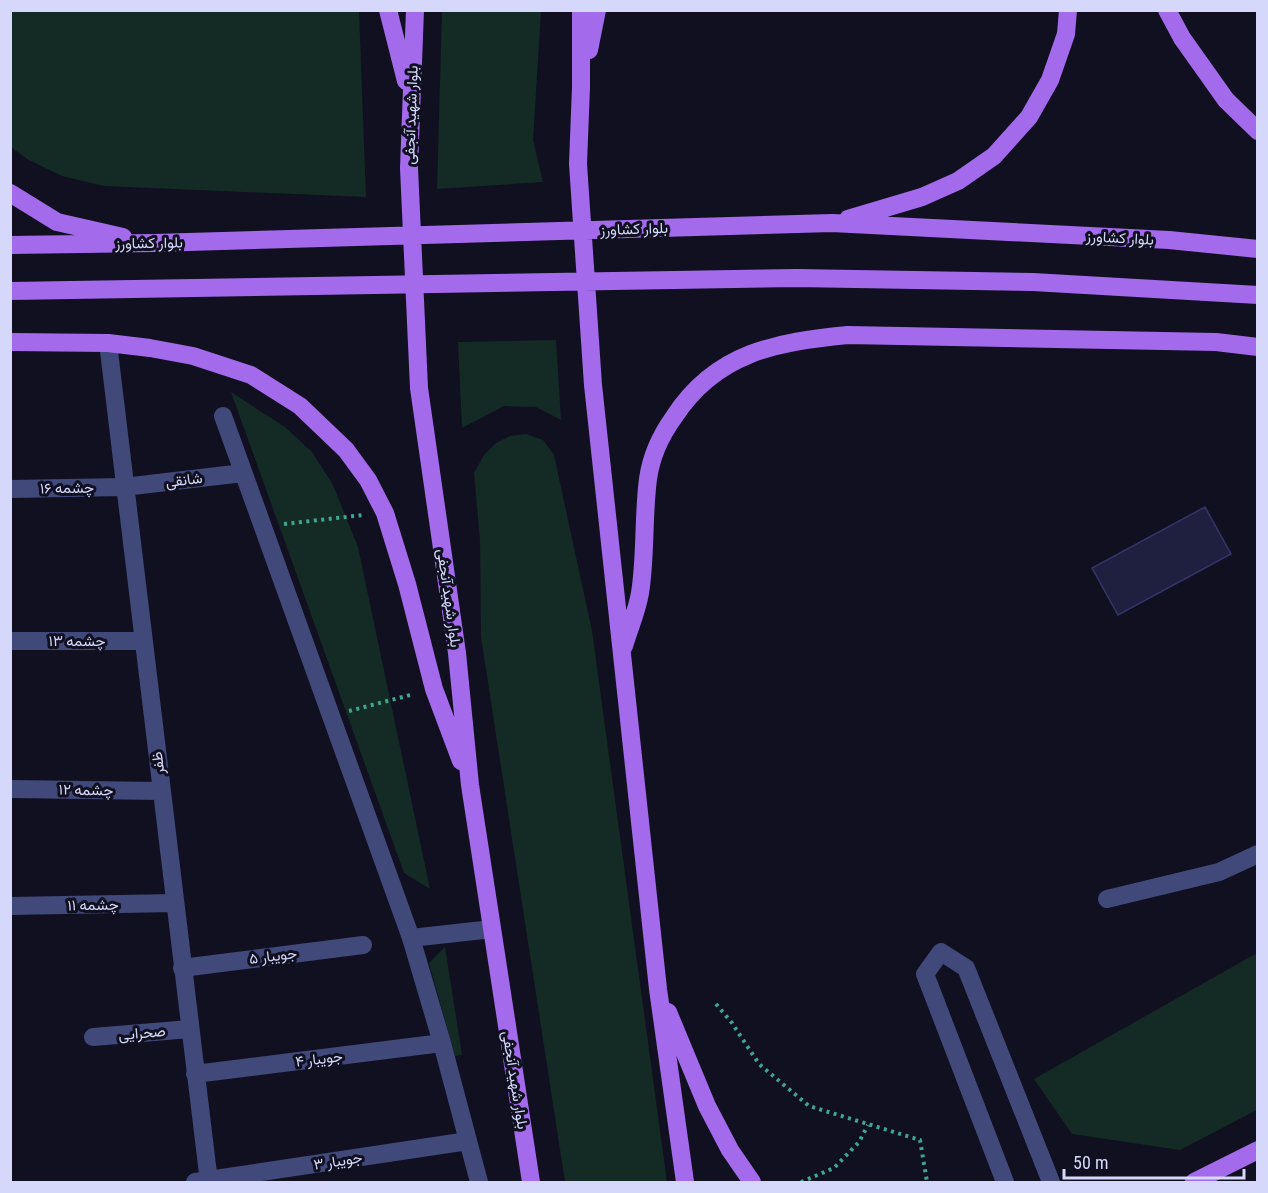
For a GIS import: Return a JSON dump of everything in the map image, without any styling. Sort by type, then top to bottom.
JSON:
[{"type":"main road","points":[[388,10],[411,100]]},
{"type":"main road","name":"بلوار شهید آنجفی","points":[[415,10],[409,168],[419,388],[457,653],[470,785],[531,1182]]},
{"type":"main road","points":[[581,10],[578,164],[593,385],[658,989],[685,1182]]},
{"type":"main road","points":[[581,87],[597,10]]},
{"type":"main road","points":[[832,223],[922,197],[958,181],[994,156],[1029,117],[1050,80],[1066,34],[1068,10]]},
{"type":"main road","points":[[1167,10],[1182,38],[1226,99],[1257,131]]},
{"type":"main road","points":[[10,193],[57,222],[154,243]]},
{"type":"main road","name":"بلوار کشاورز","points":[[10,245],[154,243],[832,223],[1169,240],[1257,249]]},
{"type":"main road","points":[[10,291],[797,278],[1033,282],[1257,295]]},
{"type":"main road","points":[[622,653],[640,594],[648,478],[655,452],[666,427],[680,407],[716,372],[738,359],[787,342],[848,335],[1216,342],[1257,347]]},
{"type":"main road","points":[[10,342],[108,343],[193,356],[251,375],[300,406],[346,450],[368,480],[385,513],[407,584],[434,689],[470,785]]},
{"type":"main road","points":[[658,989],[707,1106],[730,1149],[752,1182]]},
{"type":"main road","points":[[1194,1182],[1257,1150]]},
{"type":"street","name":"ظفر","points":[[108,343],[190,1029],[204,1182]]},
{"type":"street","points":[[223,416],[411,938],[479,1182]]},
{"type":"street","name":"شانقی","points":[[124,487],[243,473]]},
{"type":"street","name":"چشمه ۱۶","points":[[10,489],[124,487]]},
{"type":"street","name":"چشمه ۱۳","points":[[10,641],[143,641]]},
{"type":"street","name":"چشمه ۱۲","points":[[10,789],[161,791]]},
{"type":"street","points":[[1107,899],[1218,872],[1257,854]]},
{"type":"street","name":"چشمه ۱۱","points":[[10,906],[175,903]]},
{"type":"street","points":[[411,938],[492,929]]},
{"type":"street","name":"جویبار ۵","points":[[182,968],[363,945]]},
{"type":"street","points":[[1005,1182],[925,974],[941,952],[966,968],[1051,1182]]},
{"type":"street","name":"صحرایی","points":[[93,1036],[190,1029]]},
{"type":"street","name":"جویبار ۴","points":[[195,1074],[442,1043]]},
{"type":"street","name":"جویبار ۳","points":[[204,1182],[468,1141]]},
{"type":"path","points":[[263,527],[385,513]]},
{"type":"path","points":[[331,716],[434,689]]},
{"type":"path","points":[[716,1004],[732,1023],[759,1064],[808,1106],[920,1140],[927,1182]]},
{"type":"path","points":[[801,1182],[834,1168],[859,1143],[868,1125]]},
{"type":"green space","points":[[11,10],[359,11],[366,197],[104,186],[62,176],[27,159],[11,147]]},
{"type":"green space","points":[[442,11],[541,11],[533,140],[543,182],[437,189]]},
{"type":"green space","points":[[556,340],[561,420],[536,407],[504,406],[462,428],[458,342]]},
{"type":"green space","points":[[231,392],[285,427],[312,452],[333,485],[358,547],[430,889],[404,873]]},
{"type":"green space","points":[[526,434],[543,440],[554,455],[592,631],[667,1182],[565,1182],[481,637],[480,540],[474,473],[484,455],[496,443],[510,436]]},
{"type":"green space","points":[[445,947],[462,1055],[455,1056],[429,963]]},
{"type":"green space","points":[[1257,953],[1257,1110],[1180,1150],[1072,1134],[1034,1079]]},
{"type":"building","points":[[1205,507],[1231,554],[1118,615],[1092,568]]}]
